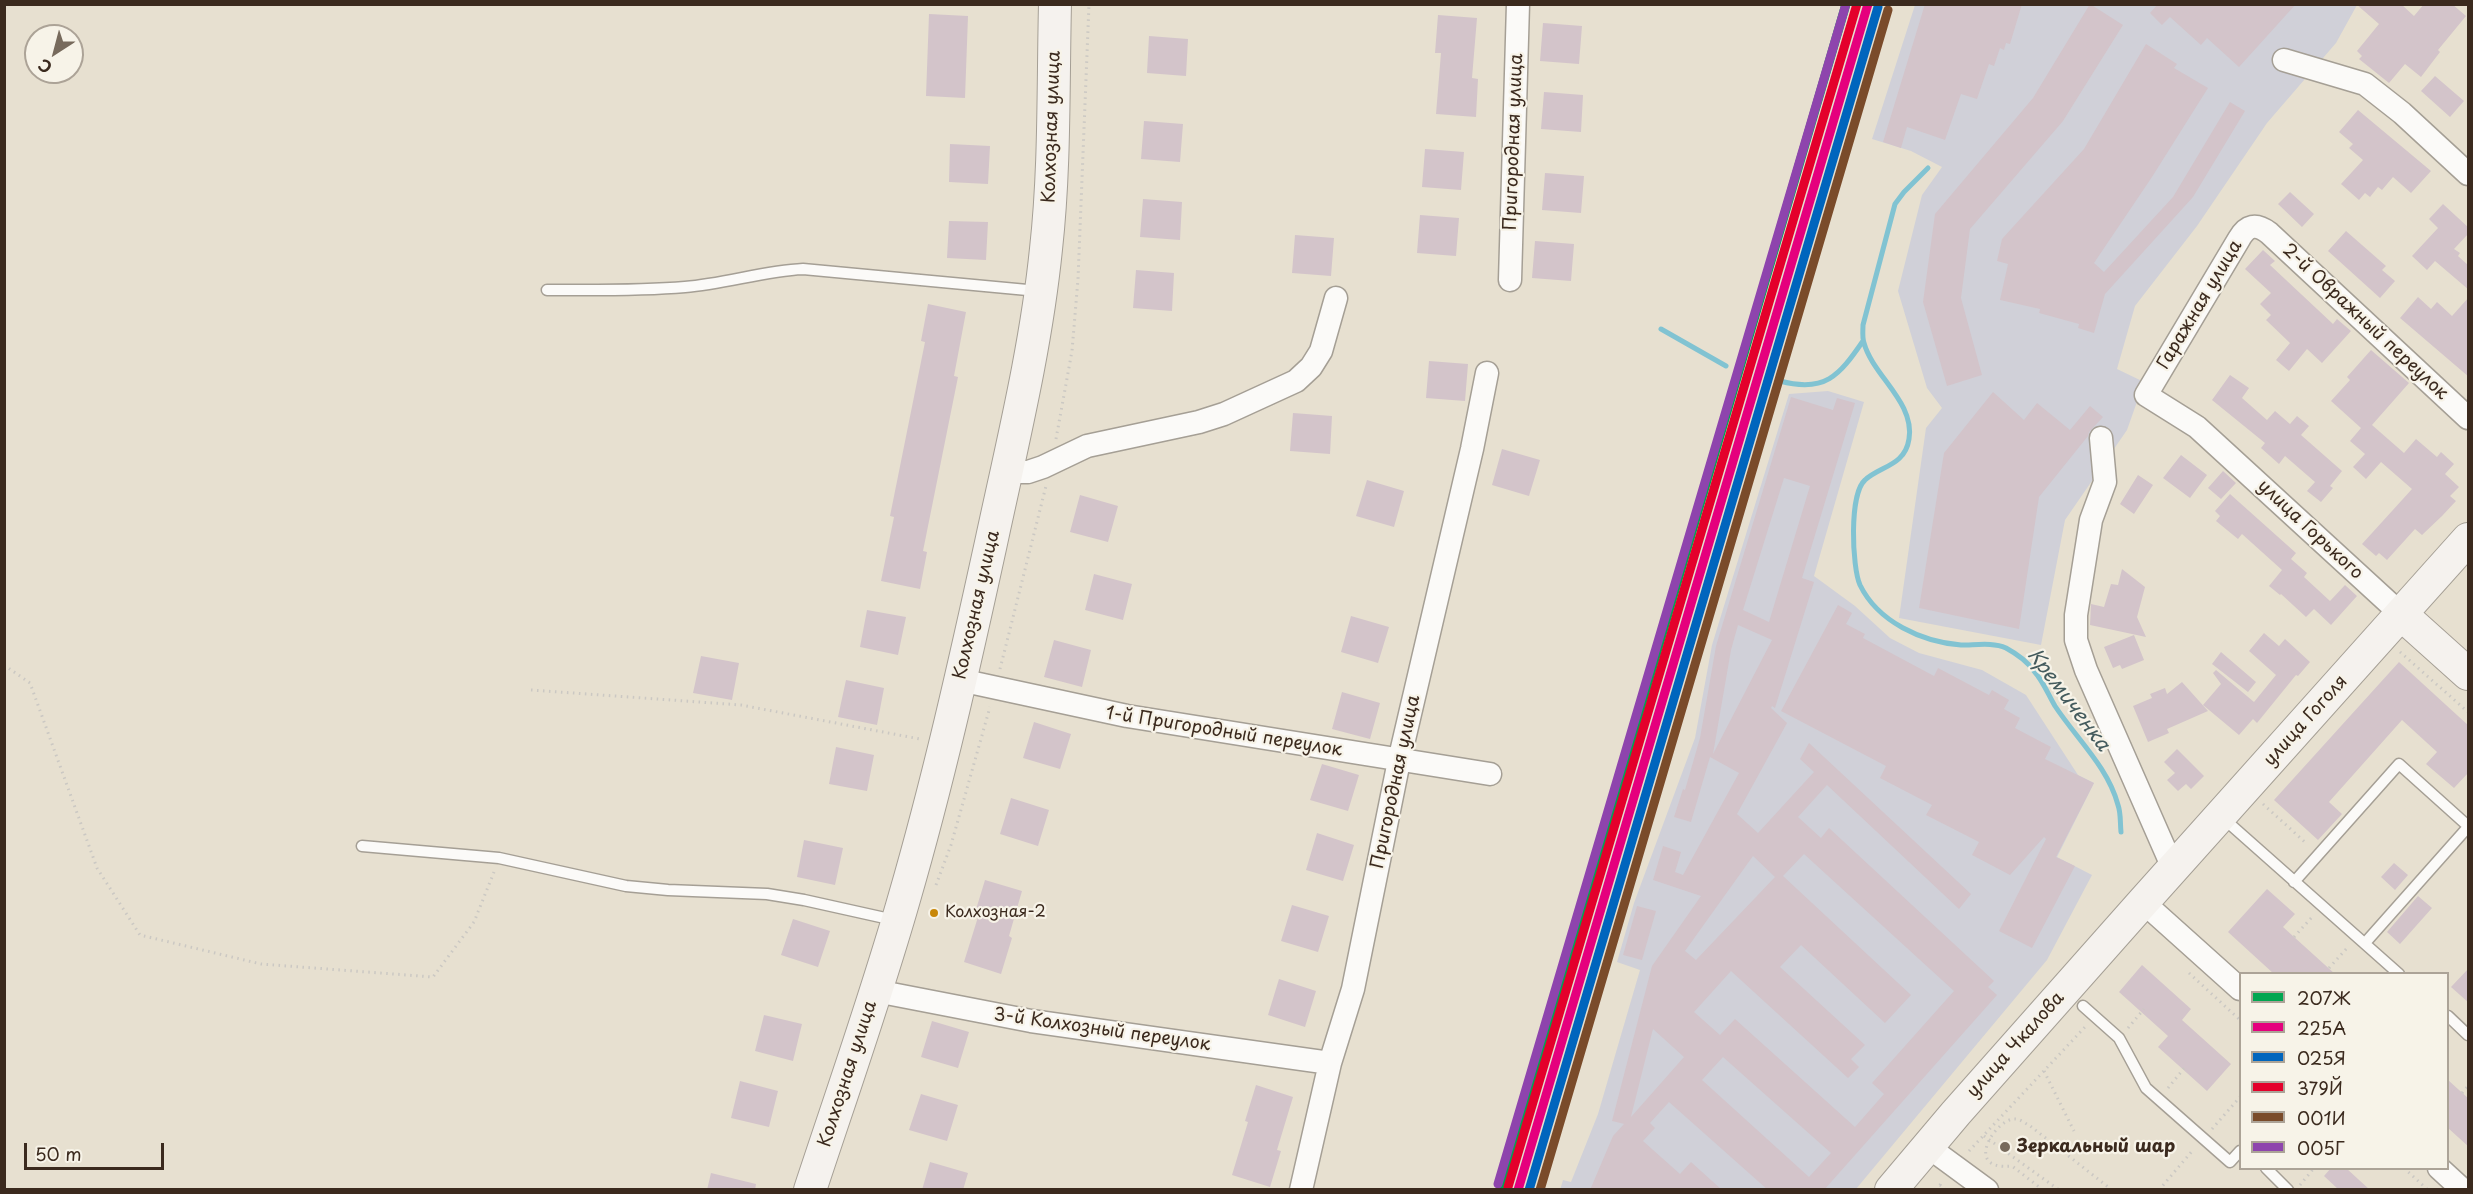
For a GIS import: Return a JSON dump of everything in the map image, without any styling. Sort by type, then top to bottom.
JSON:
[{"type":"main road","name":"Колхозная улица","points":[[810,1190],[898,921],[945,744],[1030,362],[1041,292],[1051,186],[1055,4]]},
{"type":"main road","name":"улица Гоголя","points":[[2143,902],[2469,539]]},
{"type":"main road","name":"улица Горького","points":[[2401,614],[2469,674]]},
{"type":"main road","name":"улица Чкалова","points":[[1891,1190],[1927,1146],[2143,902]]},
{"type":"street","name":"Пригородная улица","points":[[1510,280],[1518,4]]},
{"type":"street","points":[[2284,60],[2365,84],[2402,113],[2469,174]]},
{"type":"street","name":"Гаражная улица","points":[[2146,395],[2244,230],[2252,226],[2260,227]]},
{"type":"street","name":"2-й Овражный переулок","points":[[2260,227],[2469,418]]},
{"type":"street","points":[[1007,472],[1028,472],[1051,464],[1087,446],[1174,429],[1224,414],[1296,381],[1311,367],[1321,351],[1336,298]]},
{"type":"street","name":"Пригородная улица","points":[[1301,1190],[1330,1063],[1353,989],[1399,761],[1472,449],[1487,373]]},
{"type":"street","name":"улица Горького","points":[[2146,395],[2180,414],[2210,439],[2401,614]]},
{"type":"street","points":[[2101,438],[2105,482],[2091,520],[2076,615],[2076,640],[2086,670],[2173,868]]},
{"type":"street","name":"1-й Пригородный переулок","points":[[960,680],[1127,716],[1490,774]]},
{"type":"street","points":[[2143,902],[2239,987]]},
{"type":"street","name":"3-й Колхозный переулок","points":[[876,991],[1031,1021],[1330,1063]]},
{"type":"street","points":[[1927,1146],[1987,1190]]},
{"type":"street","points":[[2441,1170],[2463,1190]]},
{"type":"lane","points":[[547,290],[685,287],[719,283],[775,271],[803,269],[1041,292]]},
{"type":"lane","points":[[2294,882],[2399,764],[2469,826],[2361,940]]},
{"type":"lane","points":[[2220,816],[2397,972]]},
{"type":"lane","points":[[362,846],[499,858],[626,886],[767,894],[898,921]]},
{"type":"lane","points":[[2083,1006],[2119,1038],[2146,1088],[2230,1162],[2239,1153]]},
{"type":"lane","points":[[2449,1020],[2469,1035]]},
{"type":"lane","points":[[2268,1170],[2288,1190]]},
{"type":"path","points":[[932,895],[951,845],[996,688],[1051,464],[1072,351],[1077,291],[1089,4]]},
{"type":"path","points":[[2396,648],[2469,712]]},
{"type":"path","points":[[4,664],[30,683],[97,868],[140,935],[261,964],[433,977],[474,922],[499,858]]},
{"type":"path","points":[[531,690],[741,705],[945,744]]},
{"type":"path","points":[[2257,799],[2319,854]]},
{"type":"path","points":[[2294,937],[2322,906]]},
{"type":"path","points":[[2329,968],[2361,940]]},
{"type":"path","points":[[2181,966],[2239,1018]]},
{"type":"path","points":[[2119,1038],[2144,1009]]},
{"type":"path","points":[[1936,1190],[1954,1166],[2094,1017]]},
{"type":"path","points":[[2158,1099],[2186,1066]]},
{"type":"path","points":[[2044,1071],[2074,1131]]},
{"type":"path","points":[[2462,1093],[2469,1086]]},
{"type":"path","points":[[2159,1190],[2239,1099]]},
{"type":"path","points":[[2043,1190],[2012,1166],[2003,1167],[1992,1164],[1987,1156],[1985,1146],[1989,1139],[2008,1120],[2016,1119],[2029,1125],[2112,1190]]},
{"type":"path","points":[[1984,1136],[2059,1190]]},
{"type":"path","points":[[2296,1190],[2312,1170]]},
{"type":"path","points":[[2406,1170],[2428,1190]]},
{"type":"path","points":[[1940,1185],[1947,1190]]},
{"type":"shaded area","points":[[1915,5],[2357,5],[2336,43],[2267,123],[2197,226],[2135,306],[2117,369],[2144,382],[2127,430],[2065,520],[2041,645],[1899,618],[1926,428],[1942,408],[1927,388],[1898,291],[1922,195],[1942,167],[1911,151],[1872,139]]},
{"type":"shaded area","points":[[1828,391],[1864,402],[1814,576],[1855,606],[1890,638],[1919,653],[1982,670],[2026,695],[2078,775],[2094,783],[2057,857],[2092,875],[2047,960],[1856,1189],[1560,1190],[1563,1180],[1571,1182],[1598,1114],[1640,970],[1617,962],[1634,903],[1695,738],[1712,645],[1789,394]]},
{"type":"building","points":[[1925,4],[2022,4],[2010,44],[2006,43],[2004,50],[2000,48],[1994,66],[1989,64],[1977,99],[1961,94],[1945,140],[1907,127],[1901,148],[1883,142]]},
{"type":"building","points":[[2090,4],[2123,25],[2063,121],[1970,229],[1961,298],[1982,375],[1947,386],[1923,302],[1935,214],[2033,98]]},
{"type":"building","points":[[2158,4],[2296,4],[2239,67],[2207,38],[2201,45],[2170,17],[2162,25],[2150,13]]},
{"type":"building","points":[[2356,4],[2401,4],[2414,16],[2424,4],[2452,4],[2466,16],[2438,50],[2440,52],[2421,77],[2405,64],[2389,83],[2359,59],[2362,56],[2357,51],[2379,24]]},
{"type":"building","points":[[929,14],[968,16],[965,98],[926,96]]},
{"type":"building","points":[[1438,15],[1477,18],[1472,78],[1478,79],[1476,117],[1436,114],[1441,53],[1435,53]]},
{"type":"building","points":[[1543,23],[1582,26],[1579,64],[1540,61]]},
{"type":"building","points":[[1149,36],[1188,39],[1186,76],[1147,73]]},
{"type":"building","points":[[2146,44],[2177,64],[2174,68],[2208,88],[2094,263],[2104,272],[2173,197],[2230,102],[2245,111],[2193,197],[2105,294],[2094,333],[2078,328],[2079,324],[2039,313],[2040,309],[2000,300],[2008,264],[1997,261],[2002,239],[2084,149]]},
{"type":"building","points":[[2435,76],[2464,101],[2450,117],[2421,91]]},
{"type":"building","points":[[1544,92],[1583,95],[1581,132],[1541,129]]},
{"type":"building","points":[[2358,110],[2431,171],[2411,193],[2393,177],[2382,190],[2378,187],[2370,197],[2365,193],[2359,200],[2341,184],[2363,160],[2349,148],[2353,144],[2339,132]]},
{"type":"building","points":[[1144,121],[1183,124],[1180,162],[1141,159]]},
{"type":"building","points":[[950,144],[990,146],[988,184],[949,182]]},
{"type":"building","points":[[1425,149],[1464,152],[1461,190],[1422,187]]},
{"type":"building","points":[[1545,173],[1584,176],[1581,213],[1542,210]]},
{"type":"building","points":[[2290,192],[2314,214],[2302,227],[2278,204]]},
{"type":"building","points":[[1143,199],[1182,202],[1180,240],[1140,237]]},
{"type":"building","points":[[2443,204],[2469,228],[2469,233],[2454,249],[2460,253],[2458,256],[2469,266],[2469,290],[2435,261],[2427,270],[2412,256],[2438,228],[2429,219]]},
{"type":"building","points":[[1420,215],[1459,218],[1456,256],[1417,253]]},
{"type":"building","points":[[949,221],[988,222],[986,260],[947,258]]},
{"type":"building","points":[[2346,231],[2386,266],[2382,270],[2395,281],[2380,298],[2328,251]]},
{"type":"building","points":[[1295,235],[1334,238],[1331,276],[1292,273]]},
{"type":"building","points":[[1535,241],[1574,244],[1571,281],[1532,278]]},
{"type":"building","points":[[2263,250],[2275,261],[2270,265],[2333,324],[2337,319],[2351,331],[2322,363],[2307,349],[2289,371],[2276,360],[2290,343],[2266,320],[2271,315],[2260,304],[2271,293],[2245,269]]},
{"type":"building","points":[[1136,270],[1174,273],[1172,311],[1133,308]]},
{"type":"building","points":[[2418,297],[2431,309],[2437,302],[2452,316],[2469,297],[2469,377],[2400,318]]},
{"type":"building","points":[[928,304],[966,312],[954,376],[958,377],[923,551],[927,552],[920,589],[881,581],[894,517],[890,516],[925,342],[921,341]]},
{"type":"building","points":[[2371,350],[2409,383],[2372,425],[2404,453],[2416,439],[2437,457],[2441,452],[2454,464],[2445,474],[2459,487],[2450,496],[2456,501],[2442,516],[2422,535],[2415,529],[2387,560],[2379,553],[2376,556],[2362,544],[2412,489],[2381,462],[2366,479],[2353,467],[2365,454],[2350,441],[2361,428],[2331,401],[2350,380],[2347,377]]},
{"type":"building","points":[[1429,361],[1468,364],[1465,401],[1426,398]]},
{"type":"building","points":[[2230,375],[2249,388],[2242,398],[2267,420],[2275,411],[2290,424],[2297,416],[2309,426],[2301,435],[2342,471],[2330,486],[2333,488],[2321,502],[2307,491],[2315,482],[2285,456],[2279,464],[2261,448],[2265,443],[2212,400]]},
{"type":"building","points":[[1993,392],[2024,420],[2037,403],[2070,430],[2090,406],[2103,417],[2039,497],[2019,629],[1919,608],[1944,453]]},
{"type":"building","points":[[1791,397],[1833,410],[1837,398],[1855,403],[1802,578],[1814,582],[1775,708],[1772,706],[1771,708],[1787,723],[1737,814],[1758,833],[1814,772],[1800,759],[1809,743],[1971,894],[1959,909],[1827,785],[1798,817],[1821,838],[1829,828],[1994,981],[1988,987],[1997,995],[1824,1190],[1768,1190],[1669,1102],[1650,1123],[1655,1128],[1643,1141],[1680,1174],[1691,1162],[1722,1190],[1590,1190],[1613,1136],[1624,1124],[1612,1121],[1652,966],[1701,896],[1653,880],[1663,846],[1681,852],[1675,872],[1683,875],[1739,773],[1710,757],[1691,822],[1674,817],[1683,789],[1685,790],[1700,738],[1716,646]],"holes":[[[1784,478],[1810,486],[1769,622],[1743,610]],[[1738,625],[1772,640],[1713,754],[1731,650]],[[1804,854],[1954,991],[1872,1083],[1884,1094],[1855,1127],[1735,1019],[1720,1035],[1694,1012],[1731,971],[1848,1078],[1859,1067],[1851,1059],[1865,1045],[1780,967],[1801,945],[1885,1023],[1911,995],[1783,876]],[[1753,856],[1775,877],[1696,960],[1685,951]],[[1653,1029],[1684,1057],[1631,1117]],[[1723,1057],[1831,1153],[1809,1177],[1702,1080]]]},
{"type":"building","points":[[1293,413],[1332,416],[1330,454],[1290,451]]},
{"type":"building","points":[[1502,449],[1540,460],[1529,496],[1492,485]]},
{"type":"building","points":[[2181,455],[2207,475],[2190,498],[2163,478]]},
{"type":"building","points":[[2223,471],[2236,483],[2221,499],[2208,488]]},
{"type":"building","points":[[2138,475],[2153,485],[2134,514],[2120,504]]},
{"type":"building","points":[[1367,480],[1404,491],[1394,527],[1356,516]]},
{"type":"building","points":[[2230,494],[2296,553],[2291,559],[2307,573],[2304,577],[2330,601],[2345,585],[2357,596],[2331,625],[2314,609],[2306,617],[2269,586],[2282,570],[2242,534],[2238,539],[2216,521],[2220,516],[2215,511]]},
{"type":"building","points":[[1080,495],[1118,506],[1108,542],[1070,532]]},
{"type":"building","points":[[2122,569],[2145,587],[2137,617],[2146,637],[2090,625],[2091,604],[2104,607],[2111,584],[2118,585]]},
{"type":"building","points":[[1094,574],[1132,584],[1123,620],[1085,610]]},
{"type":"building","points":[[1838,605],[1852,613],[1846,624],[1865,634],[1863,638],[1934,676],[1938,668],[1989,695],[1992,690],[2009,700],[2004,709],[2020,718],[2015,728],[2051,747],[2045,759],[2094,783],[2056,857],[2075,866],[2032,948],[1999,931],[2046,839],[2044,837],[2010,875],[1972,855],[1979,842],[1926,815],[1932,805],[1880,778],[1886,766],[1781,711]]},
{"type":"building","points":[[867,610],[906,617],[898,655],[860,647]]},
{"type":"building","points":[[1351,616],[1389,627],[1378,663],[1341,652]]},
{"type":"building","points":[[2264,633],[2279,646],[2285,639],[2310,662],[2298,676],[2296,675],[2257,723],[2253,719],[2239,735],[2203,705],[2221,684],[2213,673],[2216,670],[2254,702],[2276,675],[2249,651]]},
{"type":"building","points":[[2134,635],[2144,660],[2122,669],[2120,665],[2113,668],[2104,647]]},
{"type":"building","points":[[1054,640],[1091,650],[1082,687],[1044,677]]},
{"type":"building","points":[[2221,652],[2256,682],[2248,692],[2212,664]]},
{"type":"building","points":[[701,656],[739,663],[732,700],[693,693]]},
{"type":"building","points":[[2399,662],[2469,726],[2469,772],[2454,788],[2426,764],[2437,752],[2402,720],[2329,802],[2342,814],[2318,840],[2274,800]]},
{"type":"building","points":[[846,680],[884,688],[877,725],[838,717]]},
{"type":"building","points":[[2182,682],[2208,711],[2167,729],[2169,733],[2148,742],[2133,706],[2152,698],[2150,694],[2165,688],[2167,694]]},
{"type":"building","points":[[1342,692],[1380,703],[1370,739],[1332,729]]},
{"type":"building","points":[[1034,722],[1071,734],[1060,769],[1023,758]]},
{"type":"building","points":[[836,747],[874,755],[867,791],[829,784]]},
{"type":"building","points":[[2177,749],[2204,776],[2191,789],[2186,784],[2178,791],[2167,780],[2175,773],[2164,762]]},
{"type":"building","points":[[1322,764],[1359,775],[1348,811],[1310,800]]},
{"type":"building","points":[[1011,798],[1049,810],[1038,846],[1000,834]]},
{"type":"building","points":[[1317,833],[1354,845],[1343,881],[1306,870]]},
{"type":"building","points":[[804,840],[843,848],[835,885],[797,877]]},
{"type":"building","points":[[2394,863],[2408,875],[2395,890],[2381,877]]},
{"type":"building","points":[[985,880],[1022,891],[1009,936],[1012,938],[1001,974],[964,962],[978,917],[974,916]]},
{"type":"building","points":[[2267,889],[2295,914],[2283,927],[2333,972],[2272,972],[2228,932]]},
{"type":"building","points":[[2418,896],[2432,908],[2400,944],[2387,932]]},
{"type":"building","points":[[1292,905],[1329,916],[1318,952],[1281,941]]},
{"type":"building","points":[[1637,906],[1656,911],[1642,960],[1623,955]]},
{"type":"building","points":[[793,919],[830,931],[818,967],[781,955]]},
{"type":"building","points":[[2142,965],[2191,1009],[2182,1020],[2231,1064],[2207,1091],[2158,1047],[2168,1036],[2119,992]]},
{"type":"building","points":[[2469,968],[2469,1003],[2451,987]]},
{"type":"building","points":[[1279,979],[1316,991],[1305,1027],[1268,1015]]},
{"type":"building","points":[[764,1015],[802,1024],[793,1061],[755,1051]]},
{"type":"building","points":[[932,1021],[969,1032],[958,1068],[921,1057]]},
{"type":"building","points":[[740,1081],[778,1091],[769,1127],[731,1118]]},
{"type":"building","points":[[2449,1081],[2469,1099],[2469,1147],[2449,1129]]},
{"type":"building","points":[[1256,1085],[1293,1097],[1277,1150],[1281,1151],[1270,1187],[1232,1175],[1248,1122],[1245,1121]]},
{"type":"building","points":[[921,1094],[958,1105],[947,1141],[909,1130]]},
{"type":"building","points":[[930,1162],[968,1173],[963,1190],[922,1190]]},
{"type":"building","points":[[2329,1170],[2348,1170],[2370,1190],[2339,1190],[2324,1176]]},
{"type":"building","points":[[711,1173],[756,1184],[755,1190],[707,1190]]},
{"type":"waterway","name":"Кремиченка","points":[[1928,168],[1895,204],[1863,325],[1863,341],[1869,355],[1906,413],[1909,439],[1903,455],[1871,475],[1860,488],[1856,500],[1853,531],[1857,576],[1868,598],[1878,610],[1903,628],[1931,640],[1946,643],[2001,646],[2028,664],[2040,679],[2063,718],[2091,753],[2107,778],[2119,808],[2121,832]]},
{"type":"waterway","points":[[1661,329],[1726,366]]},
{"type":"waterway","points":[[1780,381],[1809,385],[1829,379],[1846,364],[1863,341]]},
{"type":"transit line","name":"207Ж","points":[[1500,1190],[1846,4]]},
{"type":"transit line","name":"005Г","points":[[1498,1184],[1846,4]]},
{"type":"transit line","name":"379Й","points":[[1508,1187],[1857,4]]},
{"type":"transit line","name":"225А","points":[[1518,1190],[1868,4]]},
{"type":"transit line","name":"025Я","points":[[1529,1190],[1878,7]]},
{"type":"transit line","name":"001И","points":[[1540,1190],[1888,10]]},
{"type":"place","name":"Колхозная-2","points":[[934,913]]},
{"type":"place","name":"Зеркальный шар","points":[[2005,1147]]}]
